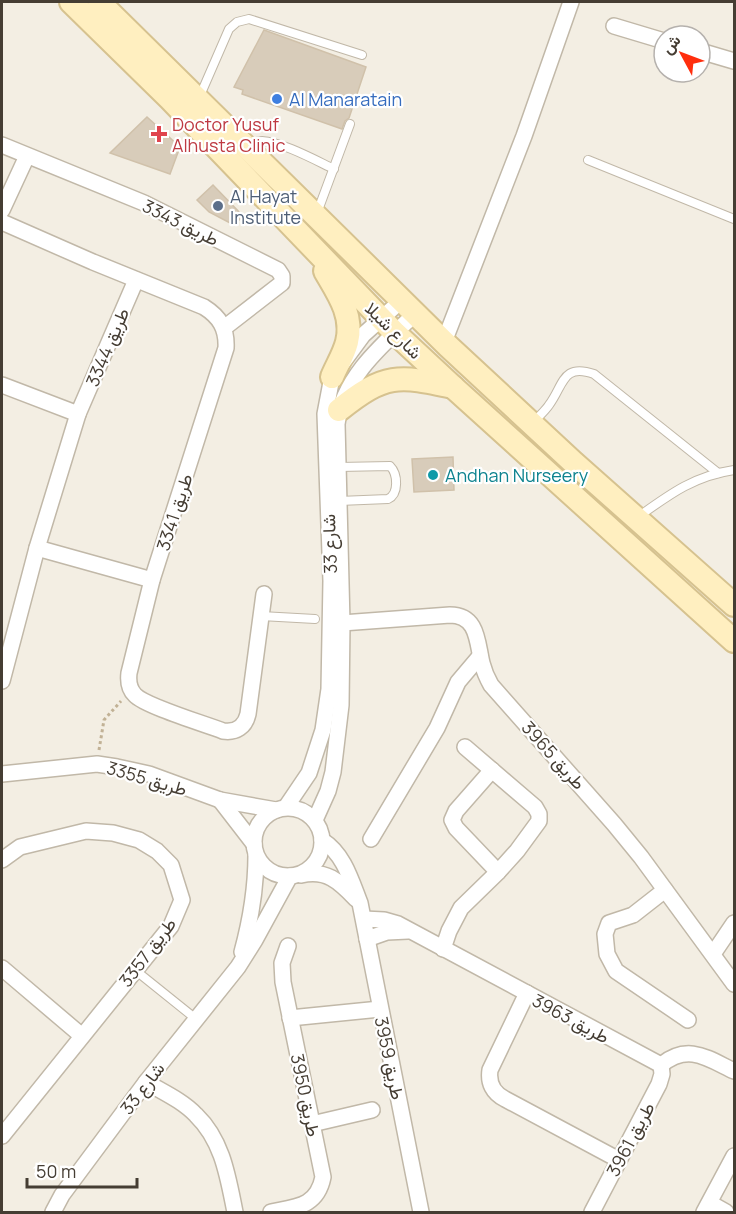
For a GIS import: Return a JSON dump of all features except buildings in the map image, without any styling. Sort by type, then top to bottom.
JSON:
[{"type":"main road","name":"شارع شيلا","points":[[72,2],[170,99],[388,325],[453,387],[735,641]]},
{"type":"main road","name":"شارع شيلا","points":[[99,2],[444,342],[636,518],[735,605]]},
{"type":"main road","points":[[311,246],[344,306],[348,322],[348,340],[332,376]]},
{"type":"main road","points":[[339,410],[368,389],[399,378],[453,387]]},
{"type":"street","points":[[444,342],[524,136],[571,2]]},
{"type":"street","points":[[614,26],[652,37]]},
{"type":"street","points":[[712,54],[735,61]]},
{"type":"street","name":"طريق 3343","points":[[2,145],[144,202],[278,270],[282,276],[282,283],[224,328]]},
{"type":"street","points":[[2,210],[27,156]]},
{"type":"street","points":[[2,222],[204,307],[219,319],[224,328]]},
{"type":"street","name":"طريق 3344","points":[[2,681],[7,646],[78,414],[136,280]]},
{"type":"street","name":"شارع 33","points":[[281,808],[309,773],[323,730],[328,689],[331,581],[325,414],[332,376],[357,342],[388,325],[409,306]]},
{"type":"street","name":"شارع 33","points":[[315,820],[328,791],[333,772],[340,705],[342,623],[339,410],[358,373],[388,325]]},
{"type":"street","name":"طريق 3341","points":[[132,691],[129,685],[129,673],[152,580],[226,348],[224,328]]},
{"type":"street","points":[[2,386],[78,414]]},
{"type":"street","points":[[38,548],[152,580]]},
{"type":"street","points":[[132,691],[145,702],[228,732],[239,729],[246,720],[264,594]]},
{"type":"street","name":"طريق 3965","points":[[342,623],[457,615],[469,621],[473,626],[482,666],[491,685],[614,824],[735,984]]},
{"type":"street","points":[[371,839],[437,728],[458,682],[480,656]]},
{"type":"street","points":[[443,949],[461,908],[517,851],[539,821],[535,807],[465,747]]},
{"type":"street","name":"طريق 3355","points":[[2,774],[97,764],[117,766],[149,774],[220,801],[281,808]]},
{"type":"street","points":[[492,770],[456,811],[453,820],[456,828],[498,872]]},
{"type":"street","points":[[220,801],[255,849],[262,864],[270,871],[279,875],[295,876],[311,873],[332,877],[360,903]]},
{"type":"street","points":[[255,849],[255,833],[259,823],[266,815],[281,808],[297,808],[307,813],[320,829],[321,850],[317,860],[295,876]]},
{"type":"street","name":"طريق 3357","points":[[2,860],[20,847],[86,831],[113,833],[139,840],[157,850],[171,865],[182,900],[171,926],[2,1136]]},
{"type":"street","name":"طريق 3959","points":[[322,840],[330,845],[340,857],[360,903],[418,1212]]},
{"type":"street","name":"شارع 33","points":[[238,967],[251,917],[256,885],[255,849]]},
{"type":"street","name":"شارع 33","points":[[53,1212],[62,1195],[146,1082],[238,967],[295,876]]},
{"type":"street","points":[[665,890],[633,915],[609,923],[605,930],[608,954],[616,971],[688,1020]]},
{"type":"street","name":"طريق 3963","points":[[364,919],[391,921],[661,1065]]},
{"type":"street","points":[[713,954],[735,923]]},
{"type":"street","points":[[367,939],[393,931],[411,931]]},
{"type":"street","name":"طريق 3950","points":[[271,1212],[303,1206],[317,1194],[321,1186],[322,1168],[282,972],[282,963],[288,946]]},
{"type":"street","points":[[2,968],[82,1036]]},
{"type":"street","points":[[526,993],[490,1070],[489,1077],[494,1090],[505,1099],[619,1160]]},
{"type":"street","points":[[290,1018],[380,1009]]},
{"type":"street","points":[[661,1065],[676,1055],[689,1053],[707,1057],[735,1071]]},
{"type":"street","name":"طريق 3961","points":[[592,1212],[659,1084],[663,1069],[661,1065]]},
{"type":"street","points":[[146,1082],[183,1105],[205,1124],[225,1164],[235,1212]]},
{"type":"street","points":[[312,1124],[372,1110]]},
{"type":"street","points":[[726,1212],[707,1208],[735,1156]]},
{"type":"lane","points":[[199,100],[229,29],[237,22],[249,19],[362,55]]},
{"type":"lane","points":[[316,214],[350,124]]},
{"type":"lane","points":[[247,147],[256,142],[266,142],[298,152],[334,169]]},
{"type":"lane","points":[[588,160],[735,219]]},
{"type":"lane","points":[[532,424],[549,405],[562,380],[581,370],[594,374],[718,473]]},
{"type":"lane","points":[[339,467],[390,466],[395,472],[396,491],[393,497],[388,499],[339,501]]},
{"type":"lane","points":[[636,518],[676,489],[718,473],[735,471]]},
{"type":"lane","points":[[261,616],[315,619]]},
{"type":"lane","points":[[135,970],[196,1019]]},
{"type":"path","points":[[97,764],[105,720],[132,691]]},
{"type":"place","name":"Al Manaratain","points":[[277,99]]},
{"type":"place","name":"Doctor Yusuf Alhusta Clinic","points":[[159,134]]},
{"type":"place","name":"Al Hayat Institute","points":[[218,206]]},
{"type":"place","name":"Andhan Nurseery","points":[[433,475]]}]
